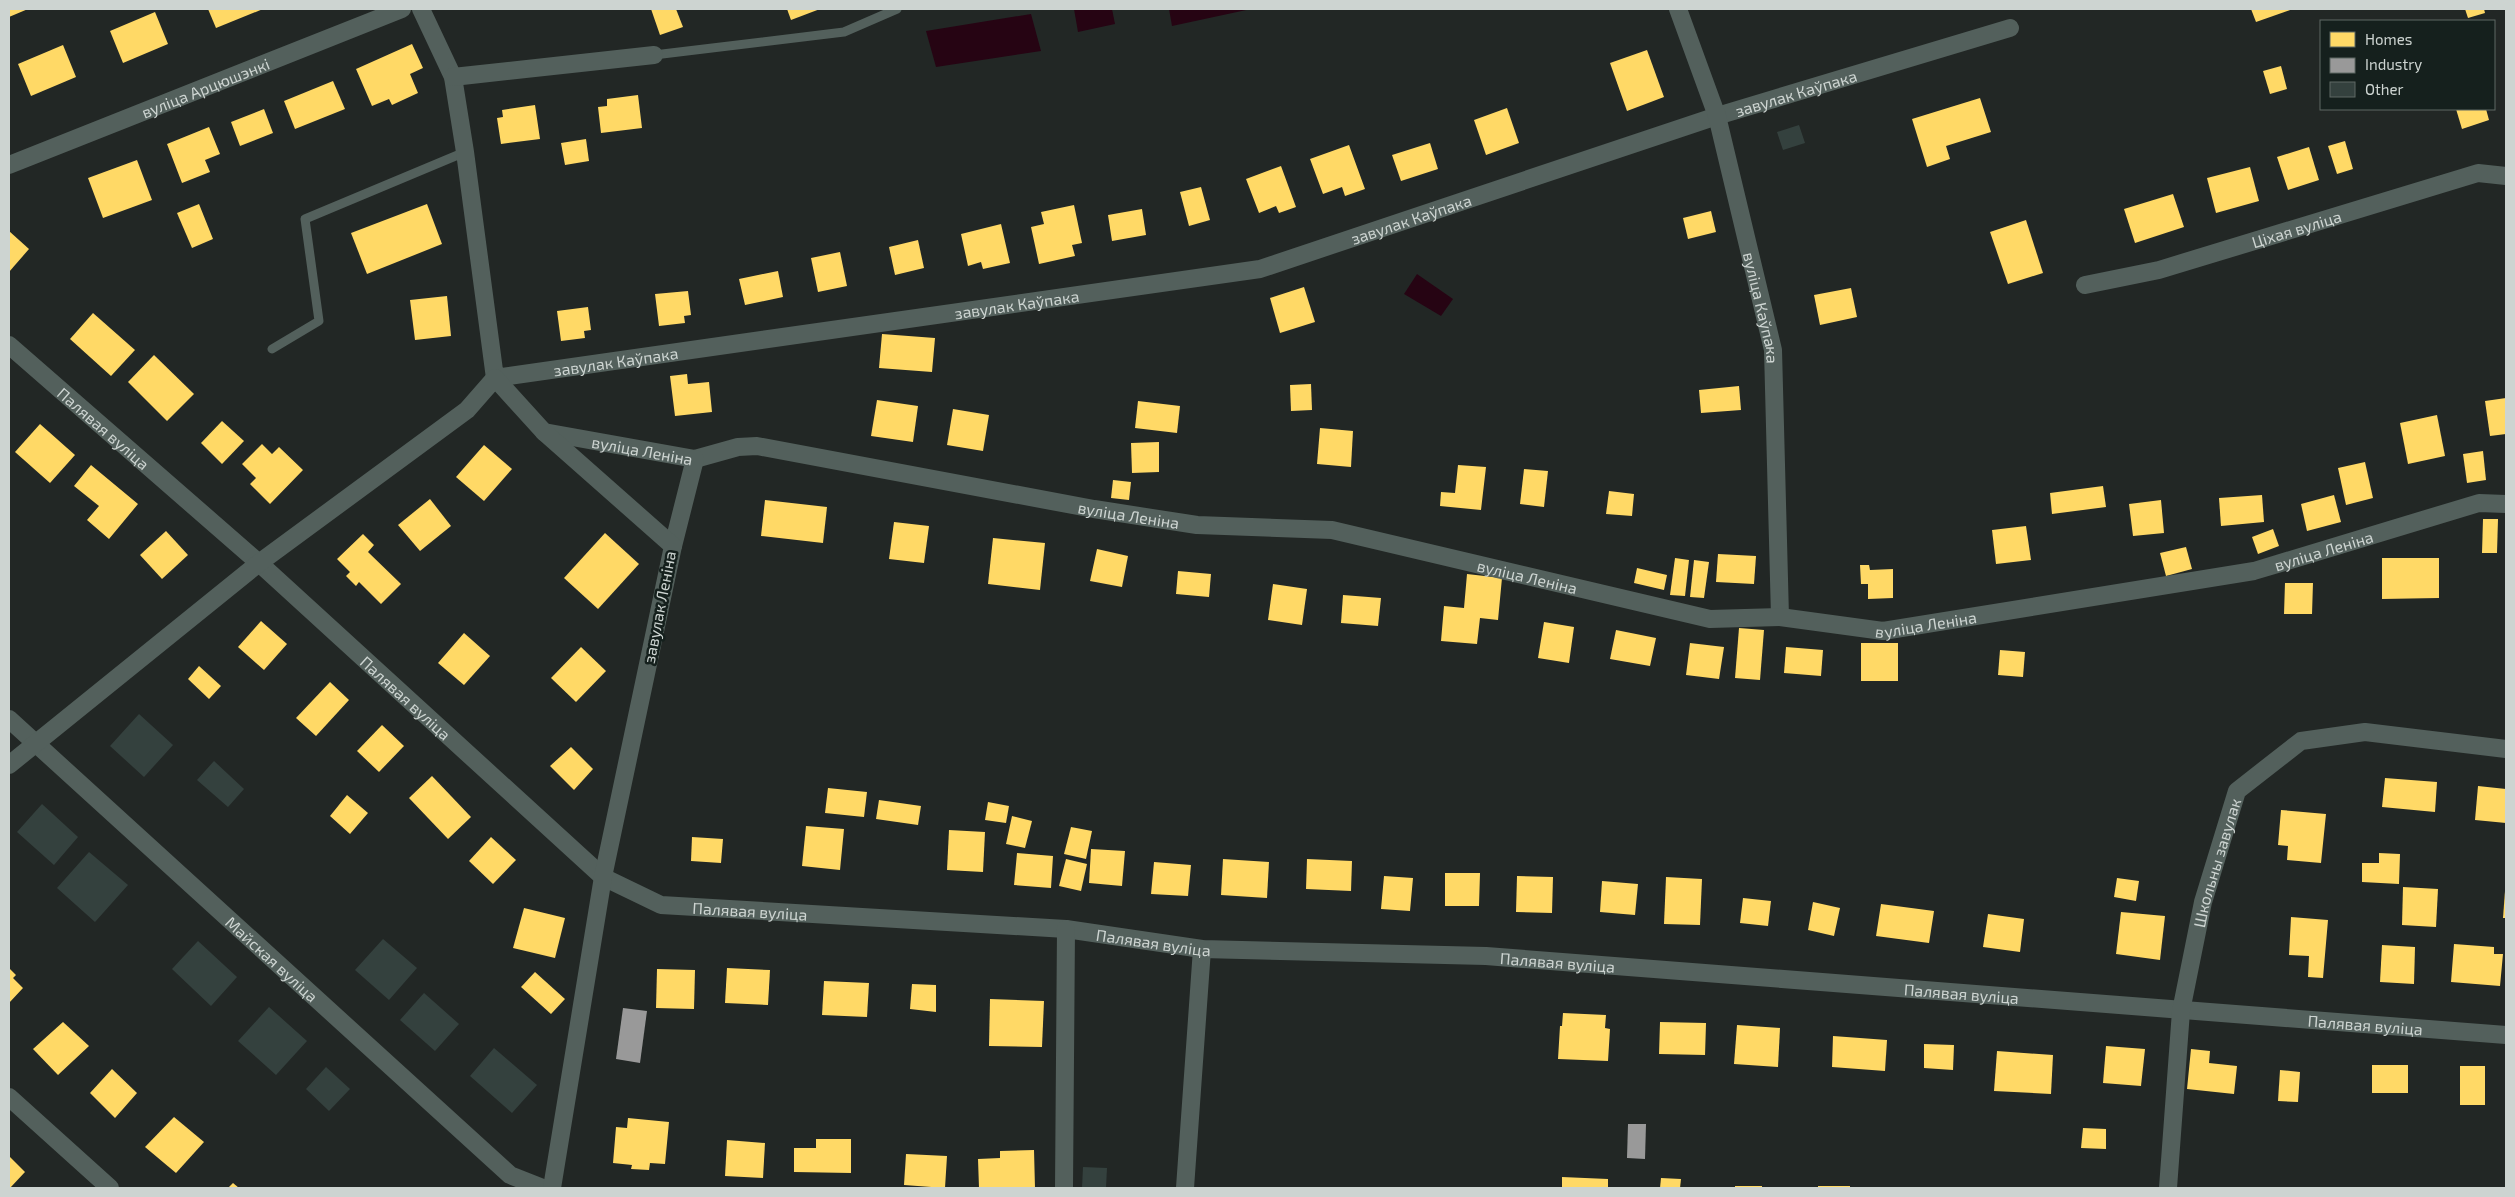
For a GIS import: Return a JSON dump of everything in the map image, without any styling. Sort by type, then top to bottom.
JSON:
[{"type":"street","name":"вуліца Арцюшэнкі","points":[[9,165],[402,9]]},
{"type":"street","points":[[9,765],[259,563],[467,410],[495,378],[465,152],[453,77],[421,9]]},
{"type":"street","name":"вуліца Каўпака","points":[[1678,9],[1717,116],[1773,350],[1780,617]]},
{"type":"street","name":"завулак Каўпака","points":[[495,378],[1260,269],[1717,116],[2010,28]]},
{"type":"street","points":[[453,77],[654,55]]},
{"type":"street","name":"Ціхая вуліца","points":[[2085,285],[2159,270],[2478,173],[2506,176]]},
{"type":"street","name":"Палявая вуліца","points":[[9,345],[259,563],[603,877],[661,905],[1066,929],[1202,949],[1486,956],[2506,1035]]},
{"type":"street","name":"завулак Леніна","points":[[495,378],[544,432],[673,546],[603,877],[552,1188]]},
{"type":"street","name":"вуліца Леніна","points":[[544,432],[695,459],[738,447],[757,446],[1094,510],[1197,525],[1332,530],[1710,619],[1780,617],[1883,631],[2254,570],[2479,503],[2506,504]]},
{"type":"street","points":[[673,546],[695,459]]},
{"type":"street","name":"Майская вуліца","points":[[9,719],[38,743],[510,1175],[543,1188]]},
{"type":"street","name":"Школьны завулак","points":[[2168,1188],[2181,1011],[2203,902],[2237,791],[2301,741],[2365,732],[2506,749]]},
{"type":"street","points":[[1064,1188],[1066,929]]},
{"type":"street","points":[[1185,1188],[1202,949]]},
{"type":"street","points":[[9,1097],[110,1188]]},
{"type":"lane","points":[[654,55],[844,32],[897,9]]},
{"type":"lane","points":[[272,349],[319,321],[305,219],[465,152]]},
{"type":"shaded area","points":[[1074,9],[1112,9],[1115,24],[1078,32]]},
{"type":"shaded area","points":[[1169,9],[1251,9],[1172,26]]},
{"type":"shaded area","points":[[1031,14],[1041,51],[936,67],[926,31]]},
{"type":"shaded area","points":[[1417,274],[1453,299],[1441,316],[1404,294]]},
{"type":"building: Homes","points":[[9,9],[28,9],[9,17]]},
{"type":"building: Homes","points":[[208,9],[263,9],[216,28]]},
{"type":"building: Homes","points":[[651,9],[676,9],[683,27],[660,35]]},
{"type":"building: Homes","points":[[787,9],[820,9],[791,20]]},
{"type":"building: Homes","points":[[2251,9],[2293,9],[2256,22]]},
{"type":"building: Homes","points":[[2465,9],[2484,9],[2485,13],[2468,18]]},
{"type":"building: Homes","points":[[155,12],[168,44],[123,63],[110,31]]},
{"type":"building: Homes","points":[[412,44],[423,68],[410,74],[418,93],[392,105],[389,99],[372,106],[356,69]]},
{"type":"building: Homes","points":[[63,45],[76,77],[31,96],[18,64]]},
{"type":"building: Homes","points":[[1647,50],[1664,97],[1627,111],[1610,63]]},
{"type":"building: Homes","points":[[2281,66],[2287,89],[2270,94],[2263,71]]},
{"type":"building: Homes","points":[[333,81],[345,109],[295,129],[284,101]]},
{"type":"building: Homes","points":[[638,95],[642,128],[601,133],[598,107],[607,106],[607,99]]},
{"type":"building: Homes","points":[[1980,98],[1991,132],[1946,146],[1950,159],[1927,167],[1912,119]]},
{"type":"building: Homes","points":[[535,105],[540,139],[501,144],[497,118],[503,117],[502,110]]},
{"type":"building: Homes","points":[[1507,108],[1519,143],[1486,155],[1474,120]]},
{"type":"building: Homes","points":[[264,109],[273,133],[240,146],[231,122]]},
{"type":"building: Homes","points":[[2456,110],[2486,110],[2489,120],[2462,129]]},
{"type":"building: Homes","points":[[209,127],[220,154],[205,160],[210,172],[182,183],[167,144]]},
{"type":"building: Homes","points":[[586,139],[589,161],[565,165],[561,143]]},
{"type":"building: Homes","points":[[2345,141],[2353,169],[2337,174],[2328,146]]},
{"type":"building: Homes","points":[[1430,143],[1438,169],[1401,181],[1392,155]]},
{"type":"building: Homes","points":[[1349,145],[1365,189],[1345,196],[1342,187],[1323,194],[1310,159]]},
{"type":"building: Homes","points":[[2309,147],[2319,180],[2288,190],[2277,157]]},
{"type":"building: Homes","points":[[137,160],[152,200],[103,218],[88,178]]},
{"type":"building: Homes","points":[[1281,166],[1296,207],[1279,213],[1276,206],[1259,213],[1246,179]]},
{"type":"building: Homes","points":[[2250,167],[2259,201],[2216,213],[2207,178]]},
{"type":"building: Homes","points":[[1201,187],[1210,220],[1189,226],[1180,192]]},
{"type":"building: Homes","points":[[2173,194],[2184,227],[2135,243],[2124,209]]},
{"type":"building: Homes","points":[[199,204],[213,239],[192,248],[177,213]]},
{"type":"building: Homes","points":[[427,204],[442,244],[367,274],[351,233]]},
{"type":"building: Homes","points":[[1074,205],[1082,243],[1072,245],[1075,256],[1039,264],[1031,227],[1044,224],[1041,212]]},
{"type":"building: Homes","points":[[1142,209],[1146,235],[1112,241],[1108,215]]},
{"type":"building: Homes","points":[[1711,211],[1716,232],[1688,239],[1683,218]]},
{"type":"building: Homes","points":[[2026,220],[2043,273],[2008,284],[1990,232]]},
{"type":"building: Homes","points":[[1001,224],[1010,263],[983,269],[981,262],[968,266],[961,234]]},
{"type":"building: Homes","points":[[9,231],[29,249],[9,272]]},
{"type":"building: Homes","points":[[918,240],[924,268],[895,275],[889,247]]},
{"type":"building: Homes","points":[[840,252],[847,286],[818,292],[811,258]]},
{"type":"building: Homes","points":[[778,271],[783,297],[745,305],[739,279]]},
{"type":"building: Homes","points":[[1304,287],[1315,322],[1280,333],[1270,298]]},
{"type":"building: Homes","points":[[1851,288],[1857,317],[1820,325],[1814,295]]},
{"type":"building: Homes","points":[[688,291],[691,315],[684,316],[685,323],[659,326],[655,294]]},
{"type":"building: Homes","points":[[447,296],[451,336],[415,340],[410,300]]},
{"type":"building: Homes","points":[[588,307],[591,330],[584,331],[585,338],[561,341],[557,311]]},
{"type":"building: Homes","points":[[93,313],[135,350],[111,376],[70,339]]},
{"type":"building: Homes","points":[[882,334],[935,338],[932,372],[879,368]]},
{"type":"building: Homes","points":[[154,355],[194,394],[167,421],[128,382]]},
{"type":"building: Homes","points":[[687,374],[688,384],[709,382],[712,412],[675,416],[670,376]]},
{"type":"building: Homes","points":[[1311,384],[1312,410],[1291,411],[1290,385]]},
{"type":"building: Homes","points":[[1739,386],[1741,410],[1701,413],[1699,390]]},
{"type":"building: Homes","points":[[2506,398],[2506,434],[2490,436],[2485,401]]},
{"type":"building: Homes","points":[[877,400],[918,406],[913,442],[871,436]]},
{"type":"building: Homes","points":[[1138,401],[1180,406],[1177,433],[1135,428]]},
{"type":"building: Homes","points":[[953,409],[989,415],[983,451],[947,445]]},
{"type":"building: Homes","points":[[2437,415],[2445,456],[2408,464],[2400,423]]},
{"type":"building: Homes","points":[[222,421],[244,441],[222,464],[201,443]]},
{"type":"building: Homes","points":[[40,424],[75,455],[50,483],[15,452]]},
{"type":"building: Homes","points":[[1320,428],[1353,431],[1351,467],[1317,464]]},
{"type":"building: Homes","points":[[1159,442],[1159,472],[1132,473],[1131,443]]},
{"type":"building: Homes","points":[[262,444],[272,454],[279,447],[303,470],[270,504],[250,484],[256,478],[242,464]]},
{"type":"building: Homes","points":[[484,445],[512,469],[484,501],[456,477]]},
{"type":"building: Homes","points":[[2483,451],[2486,480],[2467,483],[2463,454]]},
{"type":"building: Homes","points":[[2365,462],[2373,498],[2346,505],[2338,468]]},
{"type":"building: Homes","points":[[91,465],[138,504],[109,539],[87,520],[99,506],[74,486]]},
{"type":"building: Homes","points":[[1458,465],[1486,467],[1481,510],[1440,506],[1441,492],[1455,493]]},
{"type":"building: Homes","points":[[1524,469],[1548,471],[1544,507],[1520,504]]},
{"type":"building: Homes","points":[[1113,480],[1131,482],[1129,500],[1111,498]]},
{"type":"building: Homes","points":[[2103,486],[2106,507],[2052,514],[2050,493]]},
{"type":"building: Homes","points":[[1609,491],[1634,494],[1632,516],[1606,514]]},
{"type":"building: Homes","points":[[2262,495],[2264,522],[2221,526],[2219,498]]},
{"type":"building: Homes","points":[[2334,495],[2341,522],[2307,531],[2301,504]]},
{"type":"building: Homes","points":[[430,499],[451,526],[420,551],[398,525]]},
{"type":"building: Homes","points":[[765,500],[827,507],[823,543],[761,536]]},
{"type":"building: Homes","points":[[2161,500],[2164,533],[2133,536],[2129,504]]},
{"type":"building: Homes","points":[[2483,519],[2498,519],[2497,553],[2482,553]]},
{"type":"building: Homes","points":[[894,522],[929,526],[924,563],[889,559]]},
{"type":"building: Homes","points":[[2026,526],[2031,560],[1996,564],[1992,530]]},
{"type":"building: Homes","points":[[2273,529],[2279,546],[2258,554],[2252,537]]},
{"type":"building: Homes","points":[[166,531],[188,555],[162,579],[140,555]]},
{"type":"building: Homes","points":[[605,533],[639,564],[598,609],[564,578]]},
{"type":"building: Homes","points":[[363,534],[374,545],[368,552],[401,584],[381,604],[359,582],[356,586],[346,576],[350,572],[337,559]]},
{"type":"building: Homes","points":[[993,538],[1045,543],[1040,590],[988,584]]},
{"type":"building: Homes","points":[[2186,547],[2192,569],[2166,576],[2160,553]]},
{"type":"building: Homes","points":[[1097,549],[1128,556],[1122,587],[1090,581]]},
{"type":"building: Homes","points":[[1718,554],[1756,556],[1754,584],[1716,582]]},
{"type":"building: Homes","points":[[1675,558],[1689,560],[1685,596],[1670,595]]},
{"type":"building: Homes","points":[[2382,558],[2439,558],[2439,598],[2382,599]]},
{"type":"building: Homes","points":[[1694,560],[1709,562],[1704,598],[1690,597]]},
{"type":"building: Homes","points":[[1860,565],[1869,565],[1870,570],[1893,569],[1893,598],[1868,599],[1868,584],[1861,584]]},
{"type":"building: Homes","points":[[1637,568],[1667,575],[1664,590],[1634,583]]},
{"type":"building: Homes","points":[[1178,571],[1211,574],[1209,597],[1176,594]]},
{"type":"building: Homes","points":[[1467,574],[1502,578],[1498,620],[1480,618],[1477,644],[1441,641],[1444,606],[1464,608]]},
{"type":"building: Homes","points":[[2285,583],[2313,583],[2312,614],[2284,614]]},
{"type":"building: Homes","points":[[1273,584],[1307,589],[1302,625],[1268,620]]},
{"type":"building: Homes","points":[[1343,595],[1381,598],[1378,626],[1341,623]]},
{"type":"building: Homes","points":[[261,621],[287,644],[264,670],[238,647]]},
{"type":"building: Homes","points":[[1544,622],[1574,627],[1569,663],[1538,658]]},
{"type":"building: Homes","points":[[1739,628],[1764,630],[1760,680],[1735,678]]},
{"type":"building: Homes","points":[[1616,630],[1656,638],[1650,666],[1610,659]]},
{"type":"building: Homes","points":[[464,633],[490,656],[464,685],[438,663]]},
{"type":"building: Homes","points":[[1690,643],[1724,647],[1719,679],[1686,675]]},
{"type":"building: Homes","points":[[1861,643],[1898,643],[1898,681],[1861,681]]},
{"type":"building: Homes","points":[[581,647],[606,671],[576,702],[551,678]]},
{"type":"building: Homes","points":[[1786,647],[1823,650],[1821,676],[1784,673]]},
{"type":"building: Homes","points":[[2000,650],[2025,652],[2023,677],[1998,675]]},
{"type":"building: Homes","points":[[199,666],[221,686],[209,699],[188,679]]},
{"type":"building: Homes","points":[[330,682],[349,700],[316,736],[296,718]]},
{"type":"building: Homes","points":[[382,725],[404,746],[379,772],[357,751]]},
{"type":"building: Homes","points":[[571,747],[593,769],[574,790],[550,766]]},
{"type":"building: Homes","points":[[432,776],[471,817],[448,839],[409,798]]},
{"type":"building: Homes","points":[[2385,778],[2437,782],[2435,812],[2382,807]]},
{"type":"building: Homes","points":[[2478,786],[2506,789],[2506,823],[2475,820]]},
{"type":"building: Homes","points":[[828,788],[867,792],[864,817],[825,813]]},
{"type":"building: Homes","points":[[347,795],[368,813],[350,834],[330,816]]},
{"type":"building: Homes","points":[[879,800],[921,806],[918,825],[876,819]]},
{"type":"building: Homes","points":[[988,802],[1009,806],[1006,823],[985,820]]},
{"type":"building: Homes","points":[[2281,810],[2326,814],[2321,863],[2287,860],[2288,846],[2278,845]]},
{"type":"building: Homes","points":[[1012,816],[1032,821],[1025,848],[1006,844]]},
{"type":"building: Homes","points":[[806,826],[844,829],[840,870],[802,866]]},
{"type":"building: Homes","points":[[1071,827],[1092,831],[1086,859],[1064,854]]},
{"type":"building: Homes","points":[[949,830],[985,832],[983,872],[947,870]]},
{"type":"building: Homes","points":[[491,837],[516,860],[493,884],[469,861]]},
{"type":"building: Homes","points":[[692,837],[723,839],[721,863],[691,861]]},
{"type":"building: Homes","points":[[1091,849],[1125,851],[1122,886],[1089,883]]},
{"type":"building: Homes","points":[[1017,853],[1053,856],[1051,888],[1014,885]]},
{"type":"building: Homes","points":[[2379,853],[2400,854],[2399,884],[2362,882],[2362,863],[2379,863]]},
{"type":"building: Homes","points":[[1066,859],[1087,864],[1081,891],[1059,886]]},
{"type":"building: Homes","points":[[1223,859],[1269,862],[1267,898],[1221,895]]},
{"type":"building: Homes","points":[[1307,859],[1352,861],[1351,891],[1306,889]]},
{"type":"building: Homes","points":[[1154,862],[1191,865],[1188,896],[1151,894]]},
{"type":"building: Homes","points":[[1445,873],[1480,873],[1479,906],[1445,906]]},
{"type":"building: Homes","points":[[1384,876],[1413,878],[1410,911],[1381,909]]},
{"type":"building: Homes","points":[[1517,876],[1553,877],[1552,913],[1516,912]]},
{"type":"building: Homes","points":[[1666,877],[1702,879],[1700,925],[1664,924]]},
{"type":"building: Homes","points":[[2117,878],[2139,881],[2136,901],[2114,897]]},
{"type":"building: Homes","points":[[1602,881],[1638,884],[1635,915],[1600,912]]},
{"type":"building: Homes","points":[[2403,887],[2438,889],[2436,927],[2402,925]]},
{"type":"building: Homes","points":[[2505,891],[2506,918],[2503,918]]},
{"type":"building: Homes","points":[[1743,898],[1771,901],[1768,926],[1740,923]]},
{"type":"building: Homes","points":[[1813,902],[1840,908],[1834,936],[1808,930]]},
{"type":"building: Homes","points":[[1881,904],[1934,911],[1929,943],[1876,936]]},
{"type":"building: Homes","points":[[524,908],[565,918],[555,958],[513,948]]},
{"type":"building: Homes","points":[[2121,912],[2165,916],[2160,960],[2116,954]]},
{"type":"building: Homes","points":[[1988,914],[2024,919],[2020,952],[1983,947]]},
{"type":"building: Homes","points":[[2291,917],[2328,920],[2323,978],[2308,977],[2309,956],[2289,955]]},
{"type":"building: Homes","points":[[2454,944],[2494,947],[2494,954],[2503,954],[2500,986],[2451,982]]},
{"type":"building: Homes","points":[[2382,945],[2415,947],[2414,984],[2380,982]]},
{"type":"building: Homes","points":[[9,968],[16,975],[13,978],[23,988],[9,1003]]},
{"type":"building: Homes","points":[[727,968],[770,970],[768,1005],[725,1003]]},
{"type":"building: Homes","points":[[657,969],[695,970],[694,1009],[656,1008]]},
{"type":"building: Homes","points":[[535,972],[565,999],[551,1014],[521,987]]},
{"type":"building: Homes","points":[[824,981],[869,983],[867,1017],[822,1015]]},
{"type":"building: Homes","points":[[912,984],[936,985],[936,1012],[910,1009]]},
{"type":"building: Homes","points":[[990,999],[1044,1001],[1042,1047],[989,1046]]},
{"type":"building: Homes","points":[[1563,1013],[1606,1015],[1605,1028],[1610,1029],[1608,1061],[1558,1059],[1560,1026],[1562,1026]]},
{"type":"building: Homes","points":[[63,1022],[89,1046],[58,1075],[33,1049]]},
{"type":"building: Homes","points":[[1660,1022],[1706,1023],[1705,1055],[1659,1054]]},
{"type":"building: Homes","points":[[1737,1025],[1780,1028],[1778,1067],[1734,1064]]},
{"type":"building: Homes","points":[[1833,1036],[1887,1040],[1885,1071],[1832,1067]]},
{"type":"building: Homes","points":[[1924,1044],[1954,1045],[1953,1070],[1924,1068]]},
{"type":"building: Homes","points":[[2106,1046],[2145,1049],[2141,1086],[2103,1083]]},
{"type":"building: Homes","points":[[2191,1049],[2210,1051],[2209,1063],[2237,1066],[2234,1094],[2187,1089]]},
{"type":"building: Homes","points":[[1997,1051],[2053,1055],[2051,1094],[1994,1091]]},
{"type":"building: Homes","points":[[2372,1065],[2408,1065],[2408,1093],[2372,1093]]},
{"type":"building: Homes","points":[[2460,1066],[2485,1066],[2485,1105],[2460,1105]]},
{"type":"building: Homes","points":[[112,1069],[137,1093],[115,1118],[90,1093]]},
{"type":"building: Homes","points":[[2280,1070],[2300,1072],[2298,1102],[2278,1101]]},
{"type":"building: Homes","points":[[174,1117],[204,1142],[176,1173],[145,1147]]},
{"type":"building: Homes","points":[[628,1118],[669,1122],[665,1164],[650,1163],[649,1170],[631,1169],[632,1165],[613,1163],[616,1127],[627,1128]]},
{"type":"building: Homes","points":[[2083,1128],[2106,1129],[2106,1149],[2081,1148]]},
{"type":"building: Homes","points":[[816,1139],[851,1139],[851,1173],[794,1172],[794,1148],[816,1148]]},
{"type":"building: Homes","points":[[727,1140],[765,1143],[763,1178],[725,1176]]},
{"type":"building: Homes","points":[[1034,1150],[1035,1188],[979,1188],[978,1159],[1000,1158],[1000,1151]]},
{"type":"building: Homes","points":[[906,1154],[947,1156],[945,1188],[904,1185]]},
{"type":"building: Homes","points":[[9,1156],[25,1172],[10,1188],[9,1188]]},
{"type":"building: Homes","points":[[1562,1177],[1608,1179],[1608,1188],[1562,1188]]},
{"type":"building: Homes","points":[[1661,1178],[1681,1179],[1680,1188],[1660,1188]]},
{"type":"building: Homes","points":[[233,1183],[239,1188],[228,1188]]},
{"type":"building: Homes","points":[[1735,1186],[1762,1186],[1762,1188],[1735,1188]]},
{"type":"building: Homes","points":[[1818,1186],[1850,1186],[1850,1188],[1818,1188]]},
{"type":"building: Industry","points":[[623,1008],[647,1011],[640,1063],[616,1059]]},
{"type":"building: Industry","points":[[1628,1124],[1646,1124],[1645,1159],[1627,1158]]},
{"type":"building: Other","points":[[1799,125],[1805,143],[1783,150],[1777,132]]},
{"type":"building: Other","points":[[139,714],[173,745],[144,777],[110,746]]},
{"type":"building: Other","points":[[214,761],[244,789],[228,807],[197,780]]},
{"type":"building: Other","points":[[42,804],[78,837],[54,865],[17,832]]},
{"type":"building: Other","points":[[89,852],[128,885],[95,922],[57,888]]},
{"type":"building: Other","points":[[383,939],[417,968],[389,1000],[355,970]]},
{"type":"building: Other","points":[[198,941],[237,977],[211,1006],[172,969]]},
{"type":"building: Other","points":[[424,993],[459,1024],[435,1051],[400,1020]]},
{"type":"building: Other","points":[[269,1007],[307,1041],[276,1075],[238,1041]]},
{"type":"building: Other","points":[[494,1048],[537,1085],[512,1113],[470,1076]]},
{"type":"building: Other","points":[[326,1067],[350,1089],[329,1111],[306,1089]]},
{"type":"building: Other","points":[[1083,1167],[1107,1168],[1106,1188],[1082,1188]]}]
